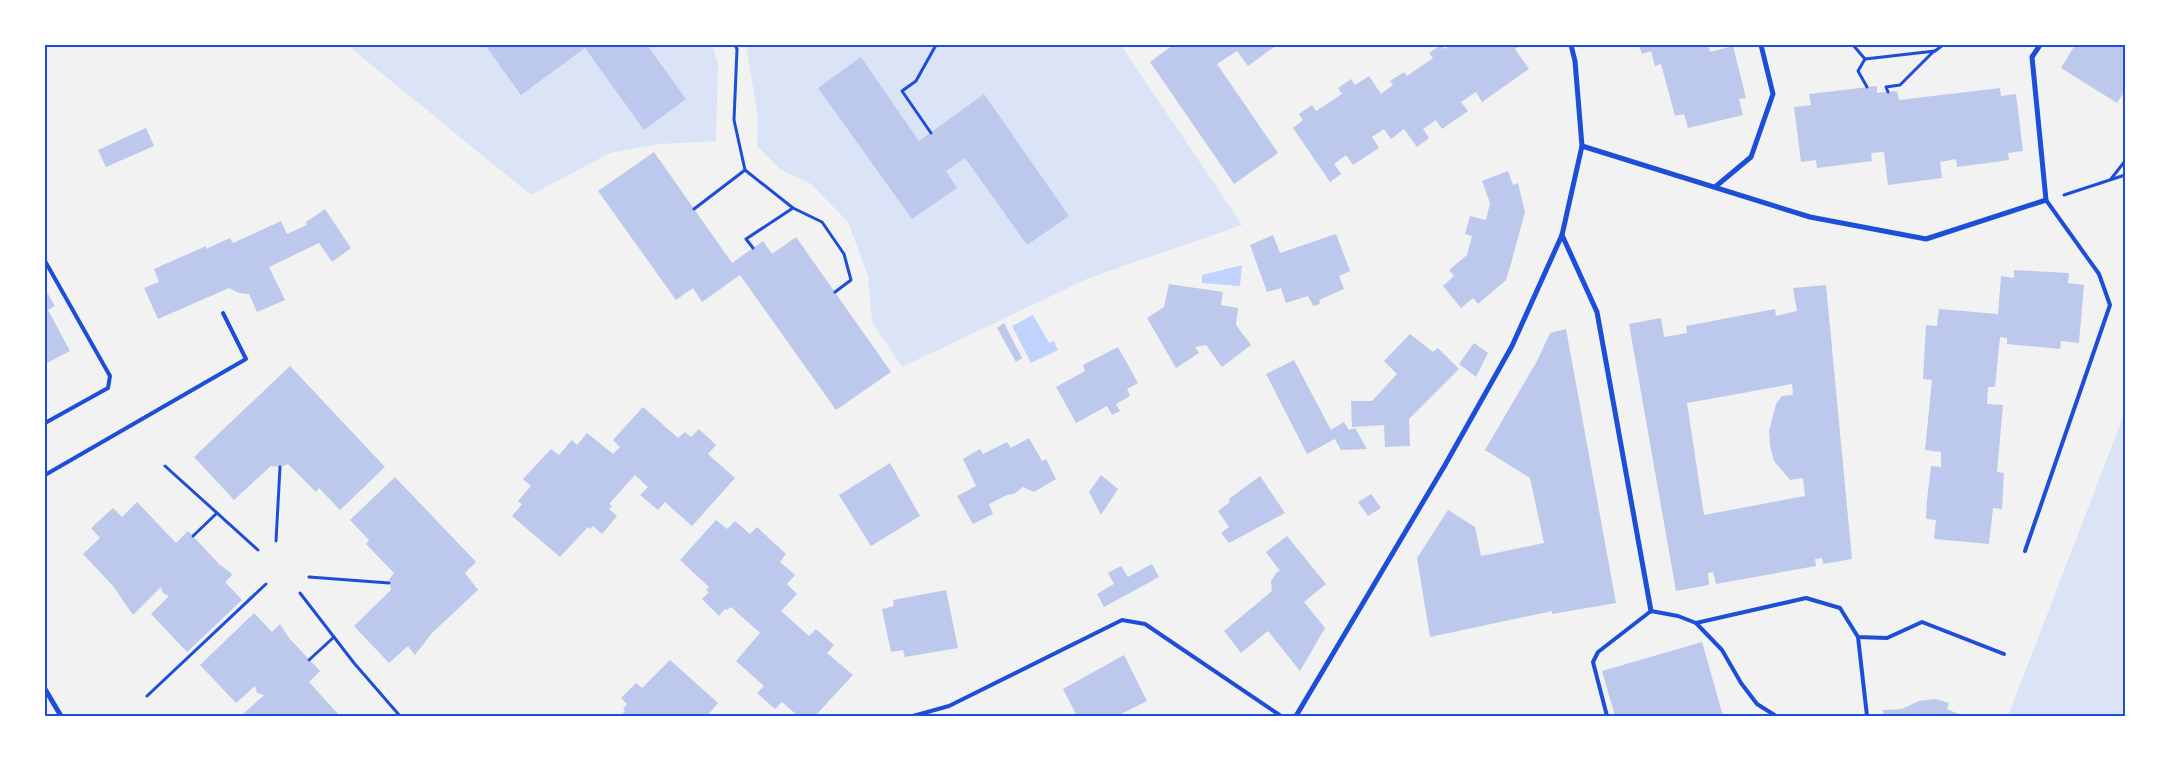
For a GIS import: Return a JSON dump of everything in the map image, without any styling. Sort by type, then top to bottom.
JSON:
[{"type":"street","points":[[1296,716],[1445,465],[1512,346],[1562,235],[1582,146],[1575,61],[1571,45]]},
{"type":"street","points":[[1715,187],[1750,157],[1773,94],[1761,45]]},
{"type":"street","points":[[1582,146],[1810,217],[1926,239],[2046,200],[2032,57],[2040,45]]},
{"type":"street","points":[[1562,235],[1597,312],[1651,611]]},
{"type":"street","points":[[45,689],[61,716]]},
{"type":"lane","points":[[2025,551],[2110,305],[2098,274],[2046,200]]},
{"type":"lane","points":[[45,261],[110,376],[108,388],[45,423]]},
{"type":"lane","points":[[45,475],[246,359],[223,314]]},
{"type":"lane","points":[[1696,623],[1806,598],[1840,608],[1858,637],[1868,716]]},
{"type":"lane","points":[[1607,716],[1593,662],[1598,652],[1651,611],[1678,616],[1696,623],[1722,650],[1741,684],[1757,704],[1776,716]]},
{"type":"lane","points":[[913,716],[949,706],[1122,620],[1145,624],[1281,716]]},
{"type":"lane","points":[[1858,637],[1887,638],[1922,622],[2004,654]]},
{"type":"path","points":[[735,45],[737,49],[734,120],[745,170],[793,208],[822,222],[844,254],[851,280],[835,292]]},
{"type":"path","points":[[931,133],[902,91],[916,81],[936,45]]},
{"type":"path","points":[[1853,45],[1865,59]]},
{"type":"path","points":[[1888,92],[1886,87],[1900,85],[1943,45]]},
{"type":"path","points":[[1865,59],[1935,51]]},
{"type":"path","points":[[1865,59],[1858,71],[1867,87]]},
{"type":"path","points":[[2111,179],[2125,161]]},
{"type":"path","points":[[694,209],[745,170]]},
{"type":"path","points":[[2046,200],[2125,175]]},
{"type":"path","points":[[753,248],[746,239],[793,208]]},
{"type":"path","points":[[165,466],[258,550]]},
{"type":"path","points":[[276,541],[280,467]]},
{"type":"path","points":[[193,536],[217,513]]},
{"type":"path","points":[[309,577],[389,583]]},
{"type":"path","points":[[147,696],[266,584]]},
{"type":"path","points":[[300,593],[400,716]]},
{"type":"path","points":[[310,660],[334,637]]},
{"type":"shaded area","points":[[347,45],[712,45],[718,64],[716,141],[661,144],[610,153],[531,195]]},
{"type":"shaded area","points":[[746,45],[1121,45],[1242,225],[1089,278],[902,367],[872,322],[868,276],[848,222],[811,184],[780,169],[757,146],[758,117]]},
{"type":"shaded area","points":[[2125,412],[2125,716],[2008,716]]},
{"type":"water","points":[[1242,265],[1240,286],[1202,283],[1202,275]]},
{"type":"water","points":[[1033,315],[1049,343],[1054,341],[1058,350],[1031,363],[1012,326]]},
{"type":"building","points":[[485,45],[647,45],[686,99],[644,130],[585,48],[521,95]]},
{"type":"building","points":[[1173,45],[1277,45],[1248,66],[1237,51],[1217,64],[1278,153],[1234,184],[1150,62]]},
{"type":"building","points":[[1441,45],[1445,49],[1451,45],[1521,45],[1515,49],[1529,69],[1482,102],[1476,92],[1461,102],[1468,111],[1442,129],[1436,120],[1423,129],[1429,138],[1417,147],[1404,129],[1391,139],[1384,129],[1372,137],[1379,148],[1353,165],[1346,155],[1334,164],[1341,174],[1330,182],[1293,128],[1303,120],[1299,114],[1312,105],[1316,111],[1342,94],[1338,88],[1351,79],[1355,85],[1369,76],[1381,94],[1393,85],[1390,81],[1404,72],[1407,76],[1433,58],[1429,53]]},
{"type":"building","points":[[1639,45],[1708,45],[1710,52],[1733,46],[1746,98],[1739,99],[1743,115],[1688,128],[1684,114],[1675,116],[1661,64],[1655,66],[1651,51],[1642,54]]},
{"type":"building","points":[[2075,45],[2125,45],[2125,91],[2117,103],[2061,68]]},
{"type":"building","points":[[861,57],[919,141],[984,94],[1069,216],[1027,245],[965,158],[946,171],[957,188],[912,219],[818,88]]},
{"type":"building","points":[[1877,86],[1877,93],[1897,91],[1899,100],[2000,88],[2001,96],[2016,94],[2023,151],[2008,153],[2009,160],[1957,167],[1956,159],[1940,162],[1942,178],[1888,185],[1884,152],[1871,153],[1872,161],[1817,168],[1816,160],[1801,162],[1794,107],[1811,105],[1809,94]]},
{"type":"building","points":[[146,128],[154,146],[106,167],[98,150]]},
{"type":"building","points":[[654,152],[732,263],[763,241],[772,254],[796,237],[891,372],[836,410],[740,275],[702,302],[693,288],[676,300],[598,191]]},
{"type":"building","points":[[1508,171],[1513,185],[1518,183],[1525,212],[1506,280],[1478,304],[1473,298],[1461,308],[1443,286],[1454,276],[1449,270],[1467,255],[1472,236],[1465,234],[1470,216],[1486,220],[1490,203],[1482,181]]},
{"type":"building","points":[[325,209],[351,248],[332,262],[319,243],[269,267],[285,300],[257,312],[249,294],[239,293],[229,288],[158,319],[144,288],[159,282],[154,269],[206,246],[206,249],[230,238],[233,243],[281,221],[287,234],[307,225],[306,222]]},
{"type":"building","points":[[1336,234],[1350,271],[1339,276],[1344,289],[1319,300],[1320,304],[1313,306],[1308,296],[1286,303],[1281,288],[1267,292],[1250,245],[1273,235],[1280,253]]},
{"type":"building","points":[[2014,270],[2069,273],[2068,283],[2084,285],[2079,343],[2061,341],[2060,349],[2007,344],[2007,338],[2000,337],[1995,387],[1988,387],[1987,404],[2003,405],[1997,472],[2004,473],[2002,509],[1993,508],[1989,544],[1934,539],[1936,520],[1926,519],[1927,500],[1931,466],[1941,467],[1941,452],[1925,450],[1932,380],[1923,379],[1926,325],[1937,326],[1939,309],[1998,314],[2001,276],[2014,278]]},
{"type":"building","points":[[1169,284],[1223,292],[1221,305],[1238,308],[1236,325],[1251,345],[1222,367],[1206,345],[1195,347],[1199,353],[1176,368],[1147,318],[1164,307]]},
{"type":"building","points":[[1826,285],[1852,559],[1823,564],[1822,558],[1815,559],[1816,566],[1716,584],[1713,572],[1708,573],[1709,585],[1676,591],[1629,324],[1661,318],[1664,337],[1687,333],[1686,326],[1775,309],[1776,316],[1797,311],[1793,288]],"holes":[[[1792,384],[1793,395],[1782,396],[1776,404],[1769,431],[1770,446],[1774,461],[1790,480],[1803,478],[1805,496],[1704,515],[1687,403]]]},
{"type":"building","points":[[45,289],[55,306],[48,310],[70,351],[45,364]]},
{"type":"building","points":[[1004,323],[1022,358],[1016,362],[997,328]]},
{"type":"building","points":[[1566,329],[1616,603],[1552,614],[1552,611],[1430,637],[1417,558],[1448,510],[1475,527],[1481,556],[1544,543],[1530,478],[1485,450],[1537,361],[1550,333]]},
{"type":"building","points":[[1410,334],[1433,352],[1438,348],[1459,369],[1409,419],[1410,446],[1385,447],[1384,425],[1352,427],[1351,401],[1372,401],[1397,374],[1384,361]]},
{"type":"building","points":[[1474,343],[1488,353],[1476,377],[1459,364]]},
{"type":"building","points":[[1118,347],[1138,383],[1127,389],[1130,396],[1116,404],[1120,411],[1112,415],[1107,406],[1076,423],[1056,387],[1085,371],[1083,365]]},
{"type":"building","points":[[1294,360],[1331,430],[1344,422],[1349,430],[1355,428],[1367,449],[1341,450],[1335,439],[1307,454],[1266,374]]},
{"type":"building","points":[[290,366],[385,467],[340,510],[319,488],[316,492],[288,464],[280,467],[271,466],[234,500],[194,457]]},
{"type":"building","points":[[643,407],[678,438],[685,432],[691,437],[699,429],[716,445],[708,454],[735,478],[692,526],[665,502],[658,510],[640,495],[648,487],[635,475],[609,504],[612,506],[609,509],[617,516],[602,534],[593,526],[590,529],[588,527],[560,557],[512,516],[522,504],[518,501],[531,486],[523,479],[551,449],[559,455],[572,440],[577,445],[587,433],[613,454],[620,447],[613,440]]},
{"type":"building","points":[[1029,438],[1042,461],[1046,459],[1056,479],[1034,492],[1023,487],[1014,494],[1007,495],[989,504],[993,514],[973,524],[957,496],[976,486],[963,459],[980,449],[983,454],[1007,442],[1011,448]]},
{"type":"building","points":[[890,463],[920,516],[871,546],[839,495]]},
{"type":"building","points":[[1101,475],[1118,489],[1101,515],[1089,492]]},
{"type":"building","points":[[1260,476],[1285,513],[1229,543],[1221,533],[1229,527],[1218,511],[1230,502],[1229,499]]},
{"type":"building","points":[[395,477],[476,562],[465,573],[478,590],[432,633],[415,655],[408,646],[389,663],[354,626],[391,590],[389,580],[394,573],[366,544],[369,540],[350,520]]},
{"type":"building","points":[[1371,494],[1381,508],[1368,516],[1358,502]]},
{"type":"building","points":[[137,502],[176,543],[188,531],[219,564],[231,573],[232,575],[225,582],[242,600],[187,652],[151,614],[169,596],[163,593],[161,587],[133,615],[113,586],[83,554],[100,538],[91,528],[113,508],[122,517]]},
{"type":"building","points":[[716,520],[727,529],[735,521],[750,534],[757,527],[786,554],[780,562],[795,575],[787,584],[797,594],[781,611],[809,636],[816,629],[834,645],[827,653],[853,675],[815,716],[798,716],[782,702],[775,709],[757,693],[764,686],[736,661],[760,633],[731,607],[727,610],[725,609],[719,616],[702,599],[709,592],[706,590],[709,587],[680,560]]},
{"type":"building","points":[[1287,536],[1326,584],[1304,602],[1325,628],[1300,671],[1268,631],[1241,653],[1224,631],[1272,591],[1271,581],[1277,572],[1280,571],[1266,552]]},
{"type":"building","points":[[1152,564],[1159,577],[1104,607],[1097,594],[1114,584],[1108,573],[1121,566],[1128,577]]},
{"type":"building","points":[[946,590],[958,648],[905,657],[903,650],[891,652],[882,609],[894,606],[893,600]]},
{"type":"building","points":[[254,613],[272,632],[280,624],[289,638],[320,671],[309,682],[340,716],[241,716],[264,695],[257,693],[255,686],[236,703],[200,665]]},
{"type":"building","points":[[1702,642],[1723,716],[1615,716],[1602,671]]},
{"type":"building","points":[[1124,655],[1147,701],[1117,716],[1077,716],[1063,689]]},
{"type":"building","points":[[670,660],[718,703],[707,716],[620,716],[625,711],[623,709],[627,704],[621,698],[636,683],[642,688]]},
{"type":"building","points":[[1936,699],[1949,703],[1947,709],[1963,716],[1884,716],[1883,710],[1902,709],[1919,701]]}]
